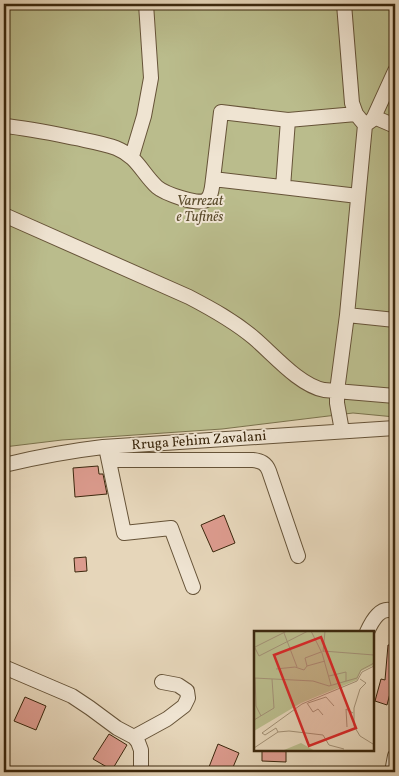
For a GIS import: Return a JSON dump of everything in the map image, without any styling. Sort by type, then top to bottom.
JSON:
[{"type":"street","points":[[132,156],[144,116],[151,78],[146,4]]},
{"type":"street","points":[[344,4],[352,104],[365,118]]},
{"type":"street","points":[[342,431],[337,404],[337,391],[347,315],[365,118],[395,72]]},
{"type":"street","points":[[4,126],[20,127],[103,143],[118,148],[132,156],[158,188],[181,198],[197,202],[203,202],[211,194],[221,112],[288,120],[365,118],[395,126]]},
{"type":"street","points":[[283,187],[288,120]]},
{"type":"street","points":[[213,179],[358,196]]},
{"type":"street","points":[[4,215],[189,297],[214,310],[253,337],[308,385],[316,389],[395,396]]},
{"type":"street","points":[[347,315],[395,320]]},
{"type":"street","name":"Rruga Fehim Zavalani","points":[[4,465],[69,452],[108,454],[342,431],[395,428]]},
{"type":"street","points":[[193,587],[171,528],[124,533],[108,454],[263,462],[269,470],[298,556]]},
{"type":"street","points":[[368,631],[379,613],[386,610],[395,612]]},
{"type":"street","points":[[4,667],[72,696],[117,728],[134,737],[141,750],[141,772]]},
{"type":"street","points":[[134,737],[167,719],[184,706],[188,698],[187,691],[178,686],[162,682]]},
{"type":"street","points":[[392,772],[395,756]]},
{"type":"green space","name":"Varrezat e Tufinës","points":[[4,4],[395,4],[395,417],[353,413],[222,429],[62,440],[4,447]]},
{"type":"building","points":[[98,466],[99,474],[103,474],[107,494],[75,497],[73,468]]},
{"type":"building","points":[[224,515],[235,543],[213,552],[201,525]]},
{"type":"building","points":[[86,557],[87,571],[75,572],[74,558]]},
{"type":"building","points":[[388,645],[395,645],[395,674],[387,705],[375,701],[381,679],[385,680]]},
{"type":"building","points":[[25,697],[46,706],[36,730],[14,721]]},
{"type":"building","points":[[109,734],[127,745],[112,770],[93,759]]},
{"type":"building","points":[[218,744],[239,753],[231,772],[220,772],[209,767]]},
{"type":"building","points":[[262,751],[286,751],[286,762],[262,761]]}]
